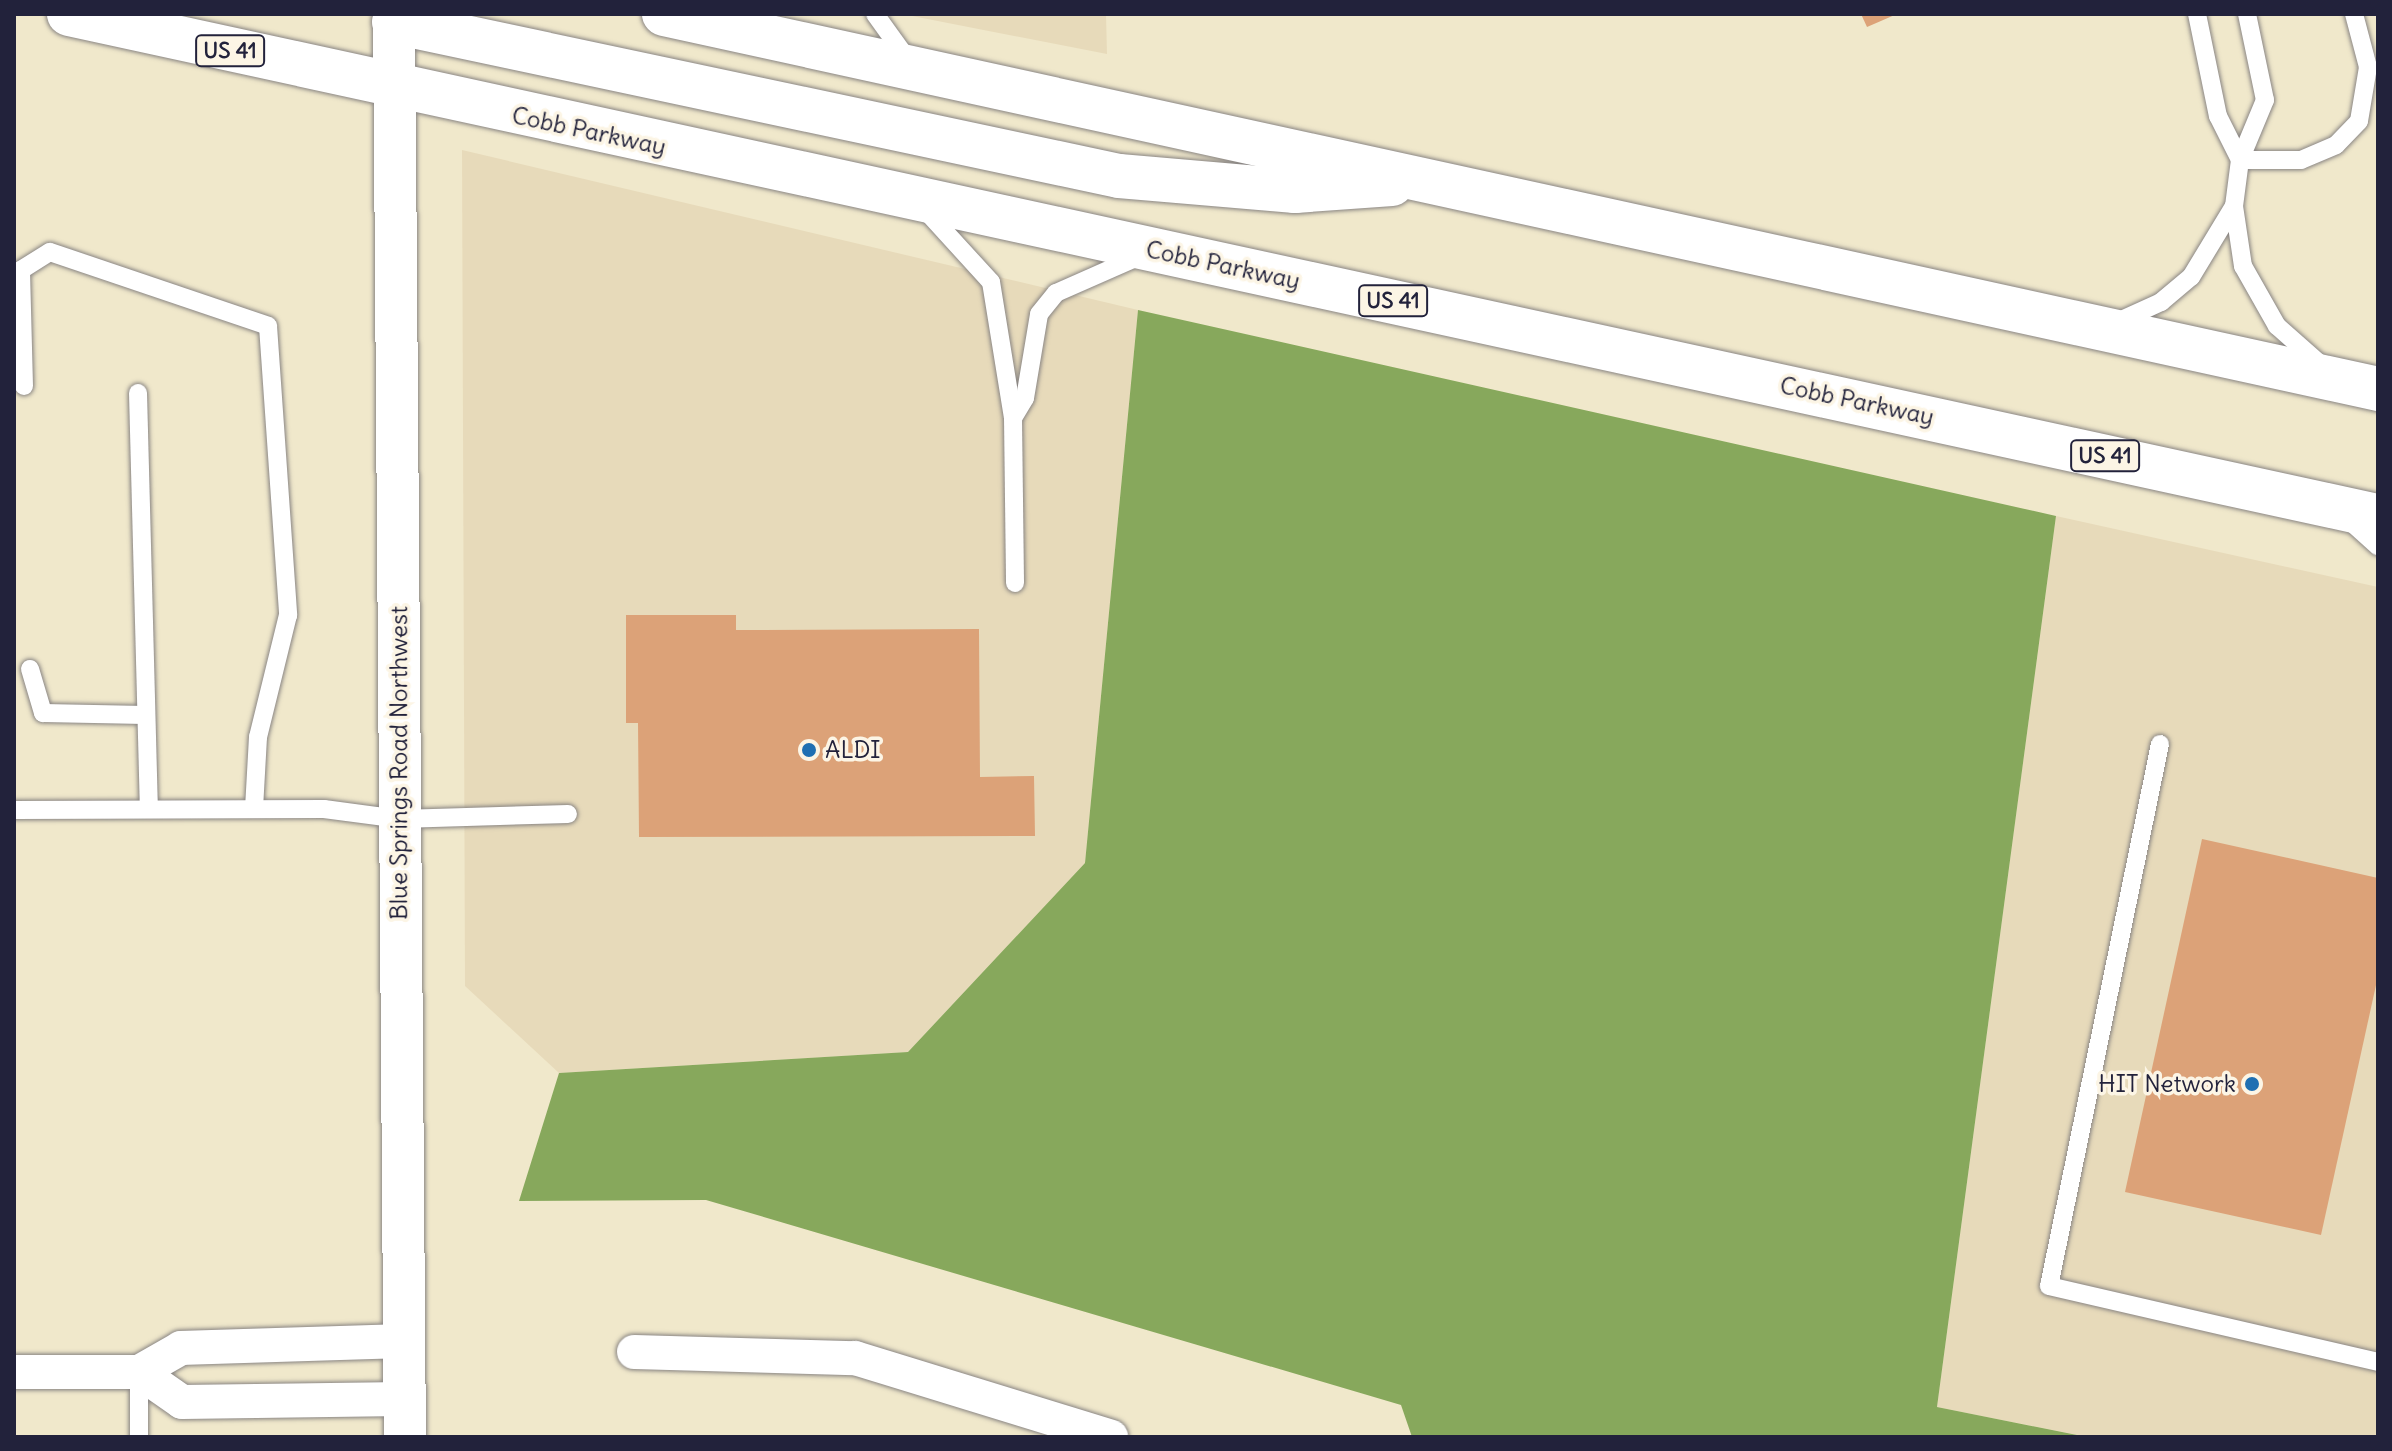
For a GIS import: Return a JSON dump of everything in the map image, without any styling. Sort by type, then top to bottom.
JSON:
[{"type":"main road","name":"Cobb Parkway","points":[[69,14],[392,89],[910,197],[2378,516]]},
{"type":"main road","points":[[664,14],[732,20],[919,69],[2360,385]]},
{"type":"main road","points":[[387,17],[1119,176],[1295,191],[1422,179]]},
{"type":"street","name":"Blue Springs Road Northwest","points":[[387,17],[392,89],[404,1418]]},
{"type":"street","points":[[14,1372],[139,1372],[181,1348],[403,1341]]},
{"type":"street","points":[[634,1352],[855,1358],[1111,1437]]},
{"type":"street","points":[[139,1372],[182,1402],[404,1418]]},
{"type":"lane","points":[[875,14],[919,69]]},
{"type":"lane","points":[[2197,14],[2218,116],[2240,160]]},
{"type":"lane","points":[[2247,14],[2265,100],[2240,160],[2234,206],[2256,295],[2299,348],[2360,385]]},
{"type":"lane","points":[[2240,160],[2301,160],[2336,145],[2359,121],[2368,67],[2354,14]]},
{"type":"lane","points":[[910,197],[991,282],[1013,418],[1015,583]]},
{"type":"lane","points":[[2103,329],[2161,302],[2191,277],[2234,206]]},
{"type":"lane","points":[[1013,418],[1025,398],[1039,314],[1056,293],[1086,274],[1157,251]]},
{"type":"lane","points":[[24,386],[21,270],[50,252],[268,326],[288,615],[258,737],[254,808]]},
{"type":"lane","points":[[138,393],[149,809]]},
{"type":"lane","points":[[2332,507],[2378,546]]},
{"type":"lane","points":[[30,669],[43,713],[145,715]]},
{"type":"lane","points":[[2160,744],[2049,1286],[2378,1362]]},
{"type":"lane","points":[[14,810],[254,808],[400,819],[568,814]]},
{"type":"lane","points":[[139,1372],[139,1437]]},
{"type":"shaded area","points":[[902,14],[1106,14],[1107,54]]},
{"type":"shaded area","points":[[462,150],[1138,310],[1085,863],[908,1052],[559,1073],[465,986]]},
{"type":"shaded area","points":[[2056,516],[2378,587],[2378,1437],[2087,1437],[1937,1407]]},
{"type":"green space","points":[[1138,310],[2056,516],[1937,1407],[2087,1437],[1412,1437],[1401,1405],[706,1200],[519,1201],[559,1073],[908,1052],[1085,863]]},
{"type":"building","points":[[1861,14],[1897,14],[1867,27]]},
{"type":"building","name":"ALDI","points":[[626,615],[736,615],[736,630],[979,629],[980,777],[1034,776],[1035,836],[639,837],[638,723],[626,723]]},
{"type":"building","name":"HIT Network","points":[[2202,839],[2378,878],[2378,976],[2321,1235],[2125,1192]]},
{"type":"place","name":"ALDI","points":[[809,750]]},
{"type":"place","name":"HIT Network","points":[[2252,1084]]}]
